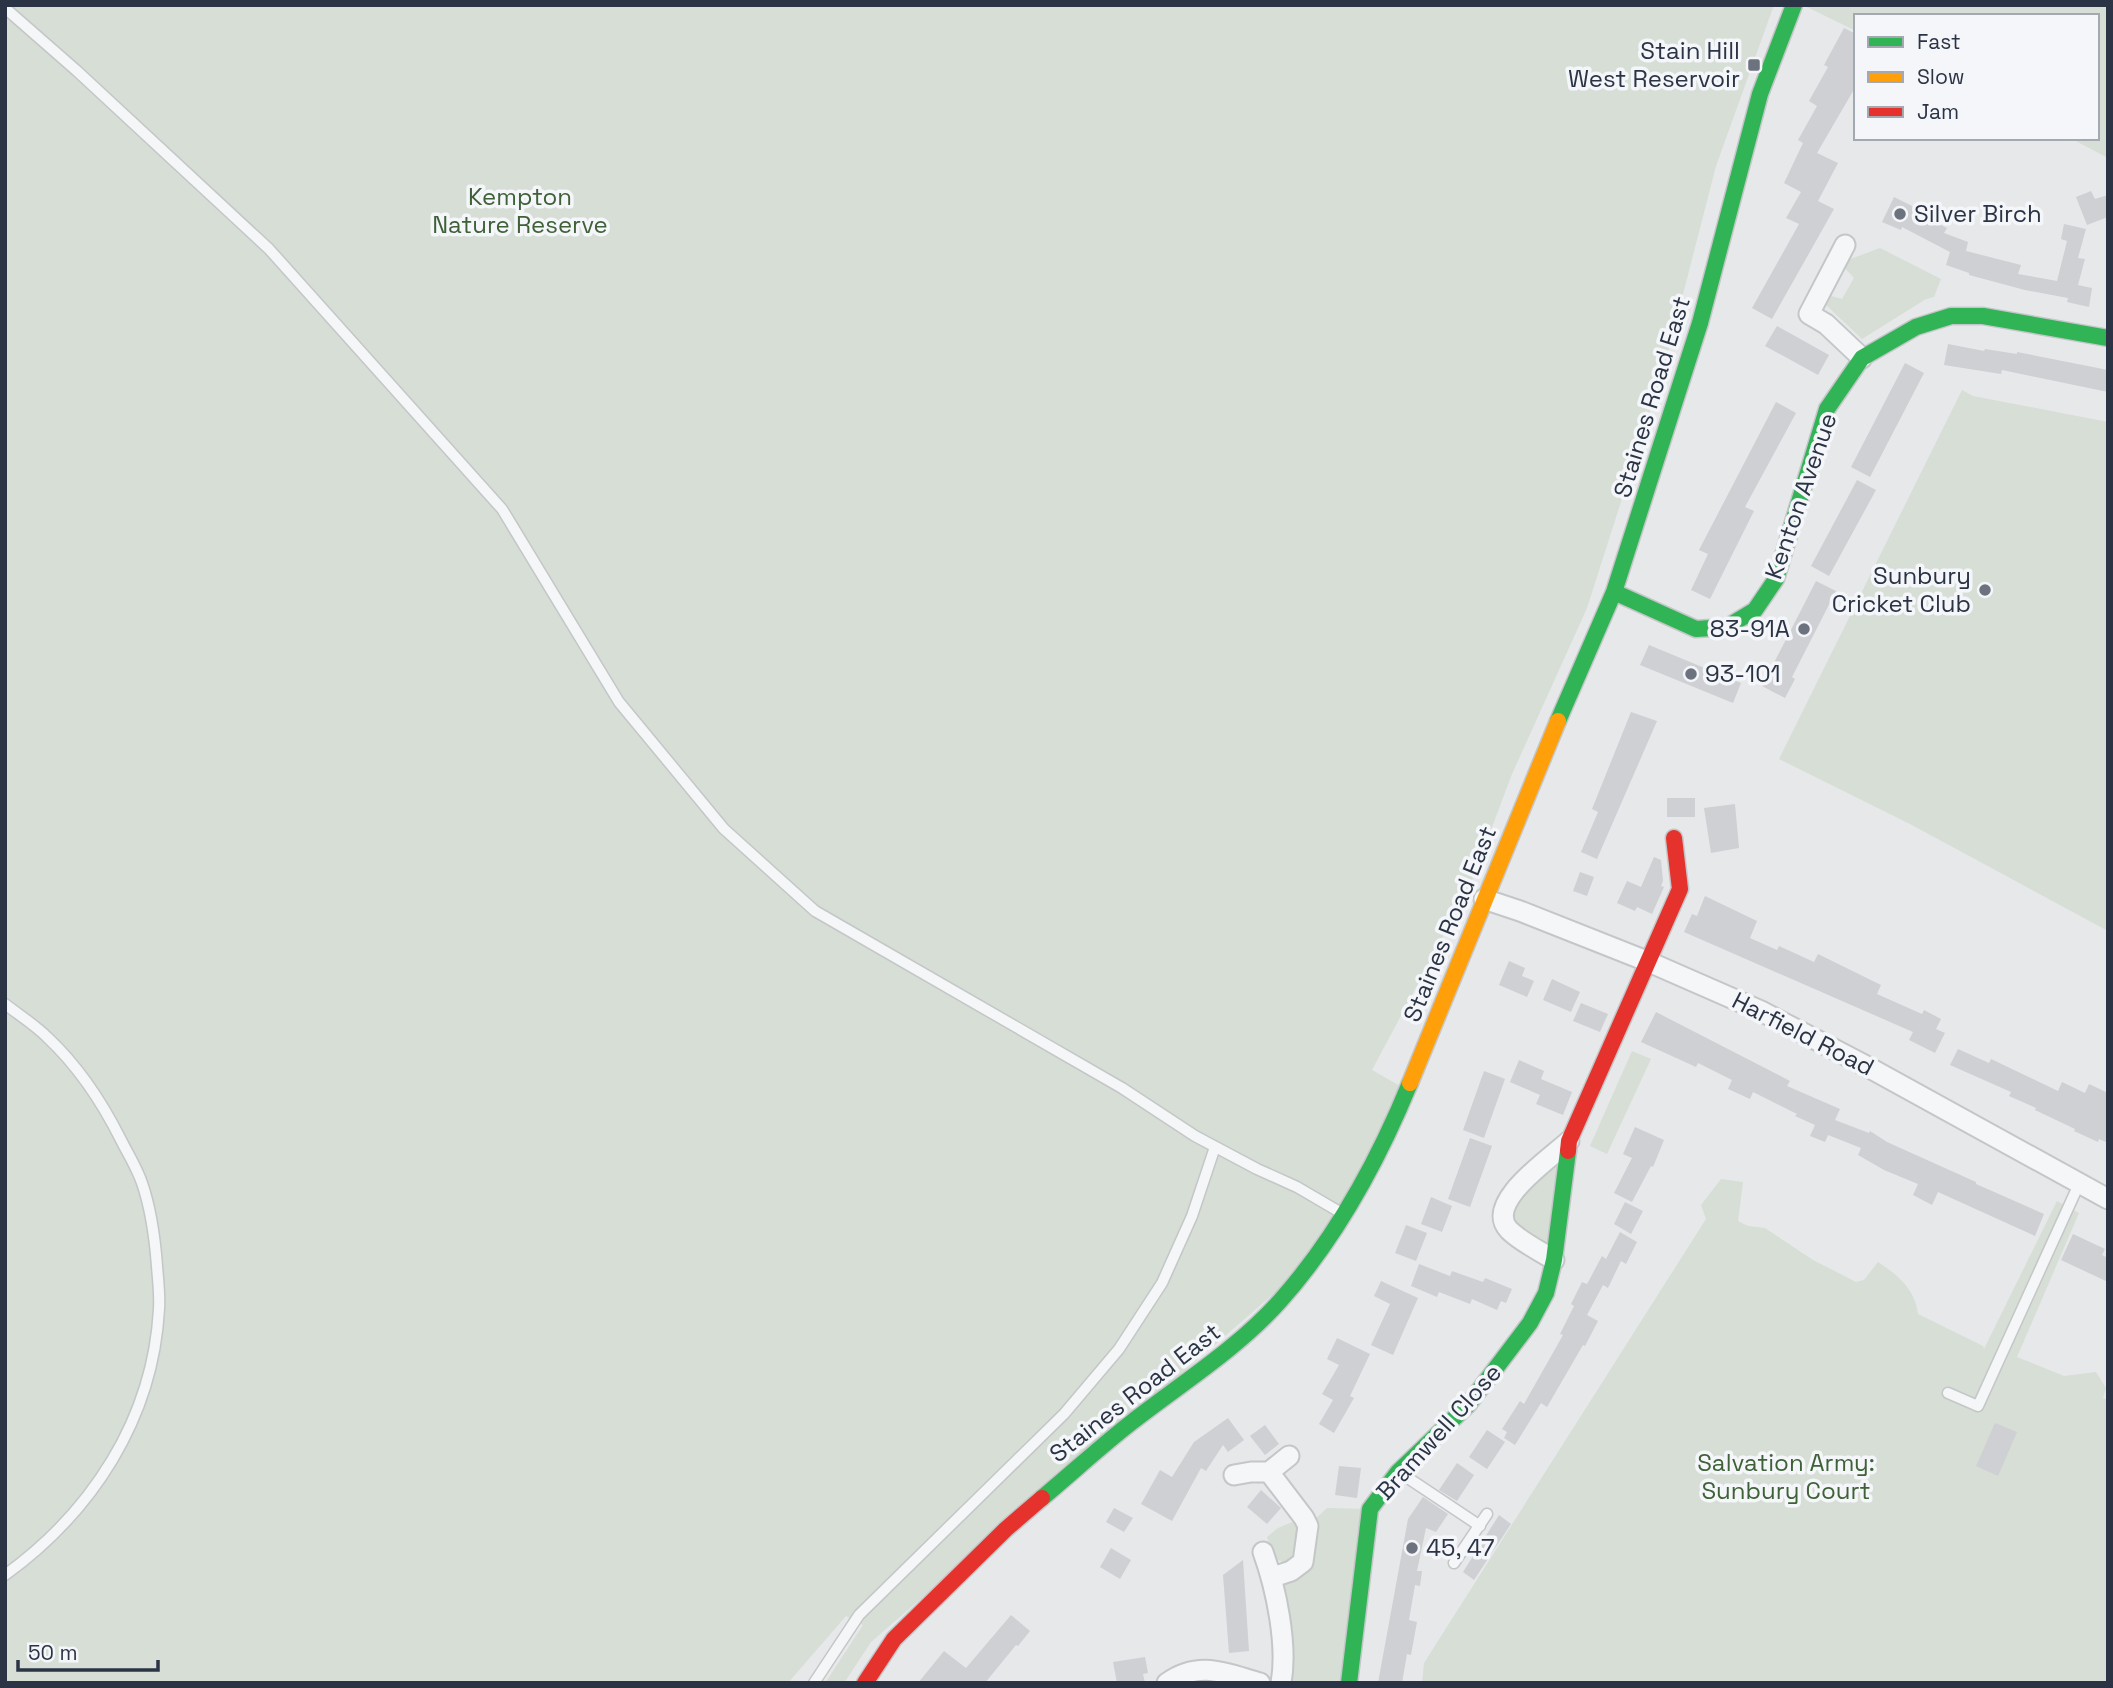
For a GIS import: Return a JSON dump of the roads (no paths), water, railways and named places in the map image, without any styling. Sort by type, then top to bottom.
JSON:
[{"type":"main road","name":"Staines Road East","points":[[865,1683],[894,1639],[1006,1529],[1120,1430],[1229,1349],[1279,1302],[1314,1259],[1366,1182],[1615,592],[1700,323],[1760,94],[1794,5]]},
{"type":"main road","name":"Kenton Avenue","points":[[1615,592],[1696,629],[1727,627],[1755,610],[1776,579],[1827,409],[1862,358],[1916,327],[1951,316],[1983,316],[2107,336]]},
{"type":"main road","name":"Bramwell Close","points":[[1349,1683],[1370,1509],[1398,1472],[1468,1405],[1510,1353],[1546,1293],[1555,1260],[1569,1141],[1680,889],[1674,838]]},
{"type":"street","points":[[1845,245],[1809,314],[1826,324],[1862,358]]},
{"type":"street","name":"Harfield Road","points":[[1484,899],[1649,962],[1773,1017],[2108,1199]]},
{"type":"street","name":"Bramwell Close","points":[[1555,1260],[1511,1232],[1504,1223],[1503,1210],[1507,1198],[1515,1189],[1569,1141]]},
{"type":"street","points":[[1234,1475],[1269,1472],[1289,1456]]},
{"type":"street","points":[[1269,1472],[1308,1526],[1303,1562],[1291,1571],[1273,1577]]},
{"type":"street","points":[[1263,1552],[1273,1577],[1285,1663],[1281,1683]]},
{"type":"street","points":[[1167,1683],[1191,1671],[1209,1668],[1260,1683]]},
{"type":"lane","points":[[5,8],[78,71],[270,249],[502,509],[619,702],[723,829],[815,911],[1122,1088],[1215,1147],[1297,1187],[1345,1215]]},
{"type":"lane","points":[[5,1004],[47,1036],[79,1071],[107,1112],[142,1183],[155,1240],[159,1308],[152,1356],[142,1393],[119,1448],[94,1490],[65,1525],[30,1557],[5,1575]]},
{"type":"lane","points":[[814,1683],[859,1615],[1064,1413],[1119,1349],[1162,1283],[1192,1216],[1215,1147]]},
{"type":"lane","points":[[1948,1393],[1978,1406],[2079,1184]]},
{"type":"lane","points":[[1398,1472],[1480,1526]]},
{"type":"lane","points":[[1454,1563],[1487,1514]]},
{"type":"place","name":"Stain Hill West Reservoir","points":[[1754,65]]},
{"type":"place","name":"Silver Birch","points":[[1900,214]]},
{"type":"place","name":"Sunbury Cricket Club","points":[[1985,590]]},
{"type":"place","name":"83-91A","points":[[1804,629]]},
{"type":"place","name":"93-101","points":[[1691,674]]},
{"type":"place","name":"45, 47","points":[[1412,1548]]},
{"type":"park label","name":"Kempton Nature Reserve","points":[[520,211]]},
{"type":"park label","name":"Salvation Army: Sunbury Court","points":[[1786,1477]]}]
